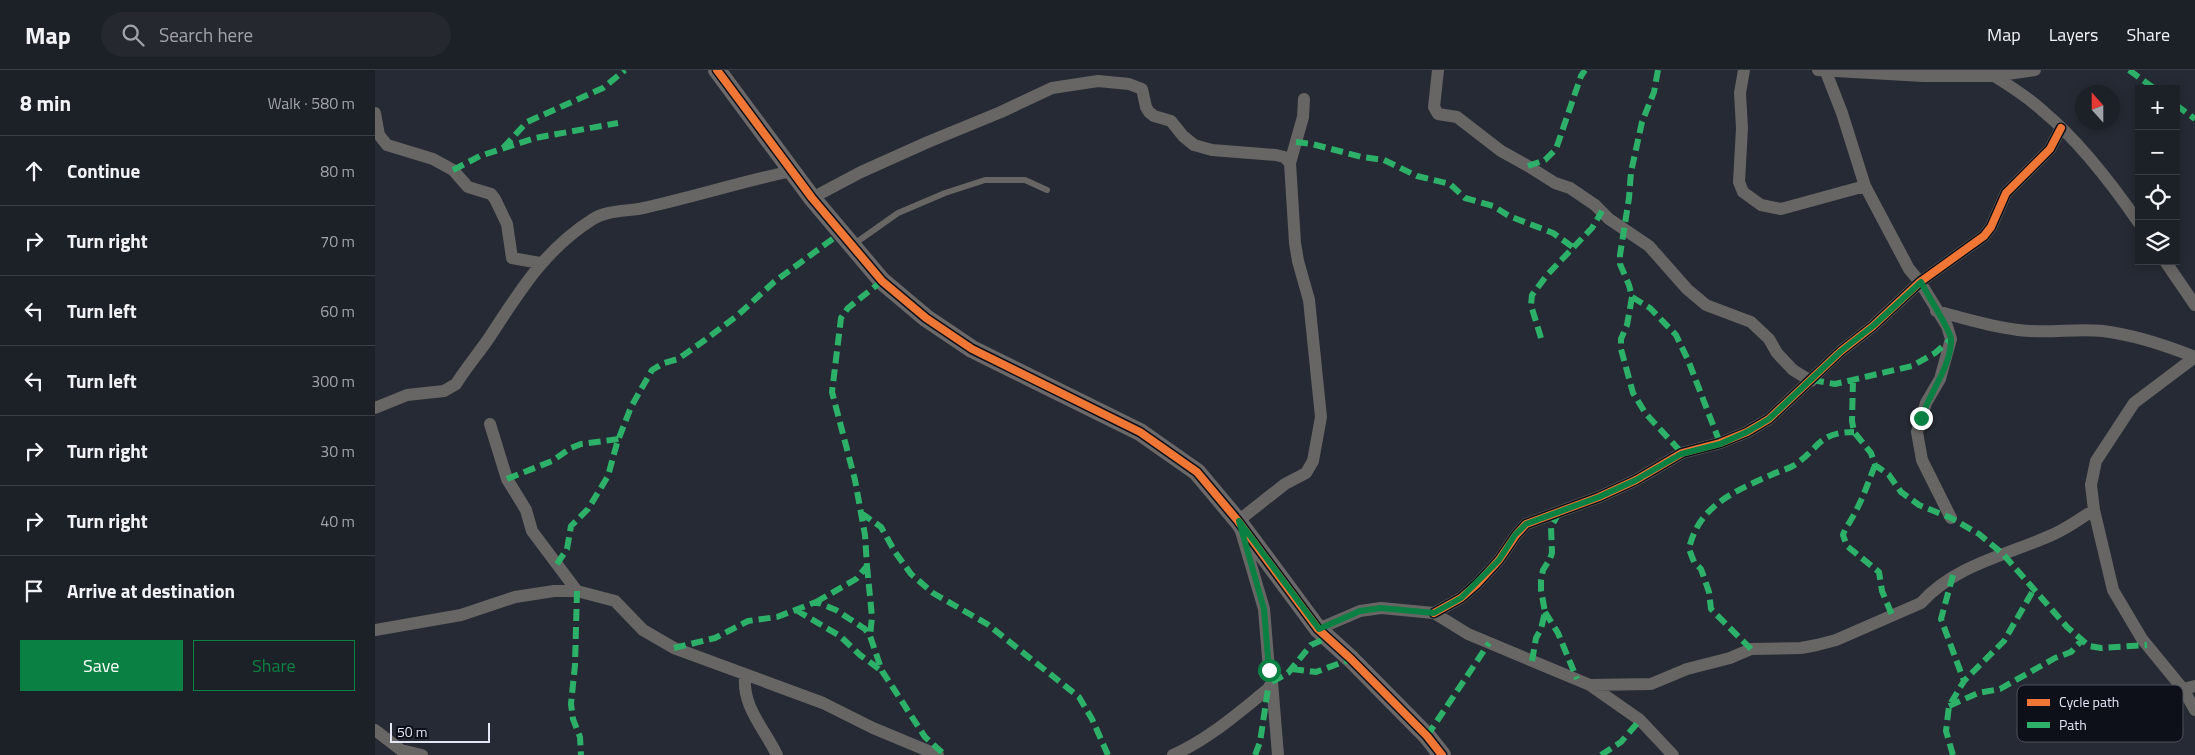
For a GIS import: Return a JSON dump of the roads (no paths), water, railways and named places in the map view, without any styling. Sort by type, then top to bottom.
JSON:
[{"type":"street","points":[[717,70],[812,198],[882,280],[926,318],[972,349],[1139,432],[1197,472],[1239,521],[1319,629],[1427,736],[1442,755]]},
{"type":"street","points":[[1438,70],[1434,107],[1438,114],[1457,118],[1501,151],[1555,183],[1570,188],[1595,205],[1609,219],[1649,246],[1687,289],[1706,305],[1751,322],[1769,339],[1777,353],[1793,370],[1811,381]]},
{"type":"street","points":[[1744,70],[1740,93],[1742,128],[1739,182],[1743,192],[1761,205],[1781,209],[1865,186]]},
{"type":"street","points":[[1951,518],[1922,460],[1917,443],[1917,432],[1925,403],[1940,379],[1951,339],[1947,326],[1936,311],[1921,282],[1909,269],[1865,186],[1842,113],[1822,71],[1994,76],[2035,70]]},
{"type":"street","points":[[1994,76],[2026,96],[2061,128],[2085,153],[2137,220]]},
{"type":"street","points":[[812,198],[861,172],[1052,88],[1098,81],[1129,84],[1142,89],[1149,112],[1154,116],[1171,121],[1183,136],[1194,145],[1212,150],[1276,155],[1284,157],[1290,163]]},
{"type":"street","points":[[1239,521],[1285,484],[1306,473],[1313,461],[1319,433],[1321,417],[1309,300],[1298,261],[1290,163],[1303,117],[1304,98]]},
{"type":"street","points":[[375,113],[379,135],[387,145],[433,159],[453,170],[468,186],[491,194],[507,224],[512,258],[540,263]]},
{"type":"street","points":[[1434,613],[1461,598],[1477,584],[1499,560],[1515,535],[1526,524],[1599,497],[1636,480],[1681,454],[1720,444],[1747,432],[1769,419],[1841,351],[1873,326],[1921,282],[1983,236],[1991,227],[2006,193],[2050,149],[2061,128]]},
{"type":"street","points":[[375,408],[407,395],[444,391],[456,384],[540,263],[594,218],[611,212],[633,211],[710,192],[746,180],[792,171]]},
{"type":"street","points":[[2168,265],[2193,298]]},
{"type":"street","points":[[1936,311],[1999,327],[2020,330],[2053,333],[2103,331],[2157,342],[2195,357],[2134,403],[2113,432],[2096,462],[2091,485],[2094,510],[2113,590],[2142,639],[2189,688],[2195,710]]},
{"type":"street","points":[[490,424],[505,474],[526,510],[532,531],[577,590]]},
{"type":"street","points":[[1590,685],[1651,684],[1687,669],[1730,658],[1751,649],[1801,648],[1835,640],[1921,603],[1931,592],[1953,576],[2056,534],[2094,510]]},
{"type":"street","points":[[1239,521],[1264,609],[1278,755]]},
{"type":"street","points":[[375,630],[461,616],[515,597],[554,591],[577,590],[615,601],[643,630],[675,648],[823,703],[873,728],[938,755]]},
{"type":"street","points":[[1319,629],[1360,611],[1381,608],[1434,613],[1468,634],[1590,685],[1640,720],[1673,755]]},
{"type":"street","points":[[745,675],[746,699],[777,755]]},
{"type":"street","points":[[1173,755],[1190,748],[1213,733],[1268,689],[1272,682]]},
{"type":"street","points":[[375,730],[401,750],[422,755]]},
{"type":"lane","points":[[853,245],[899,213],[945,193],[985,180],[1025,180],[1047,190]]}]
